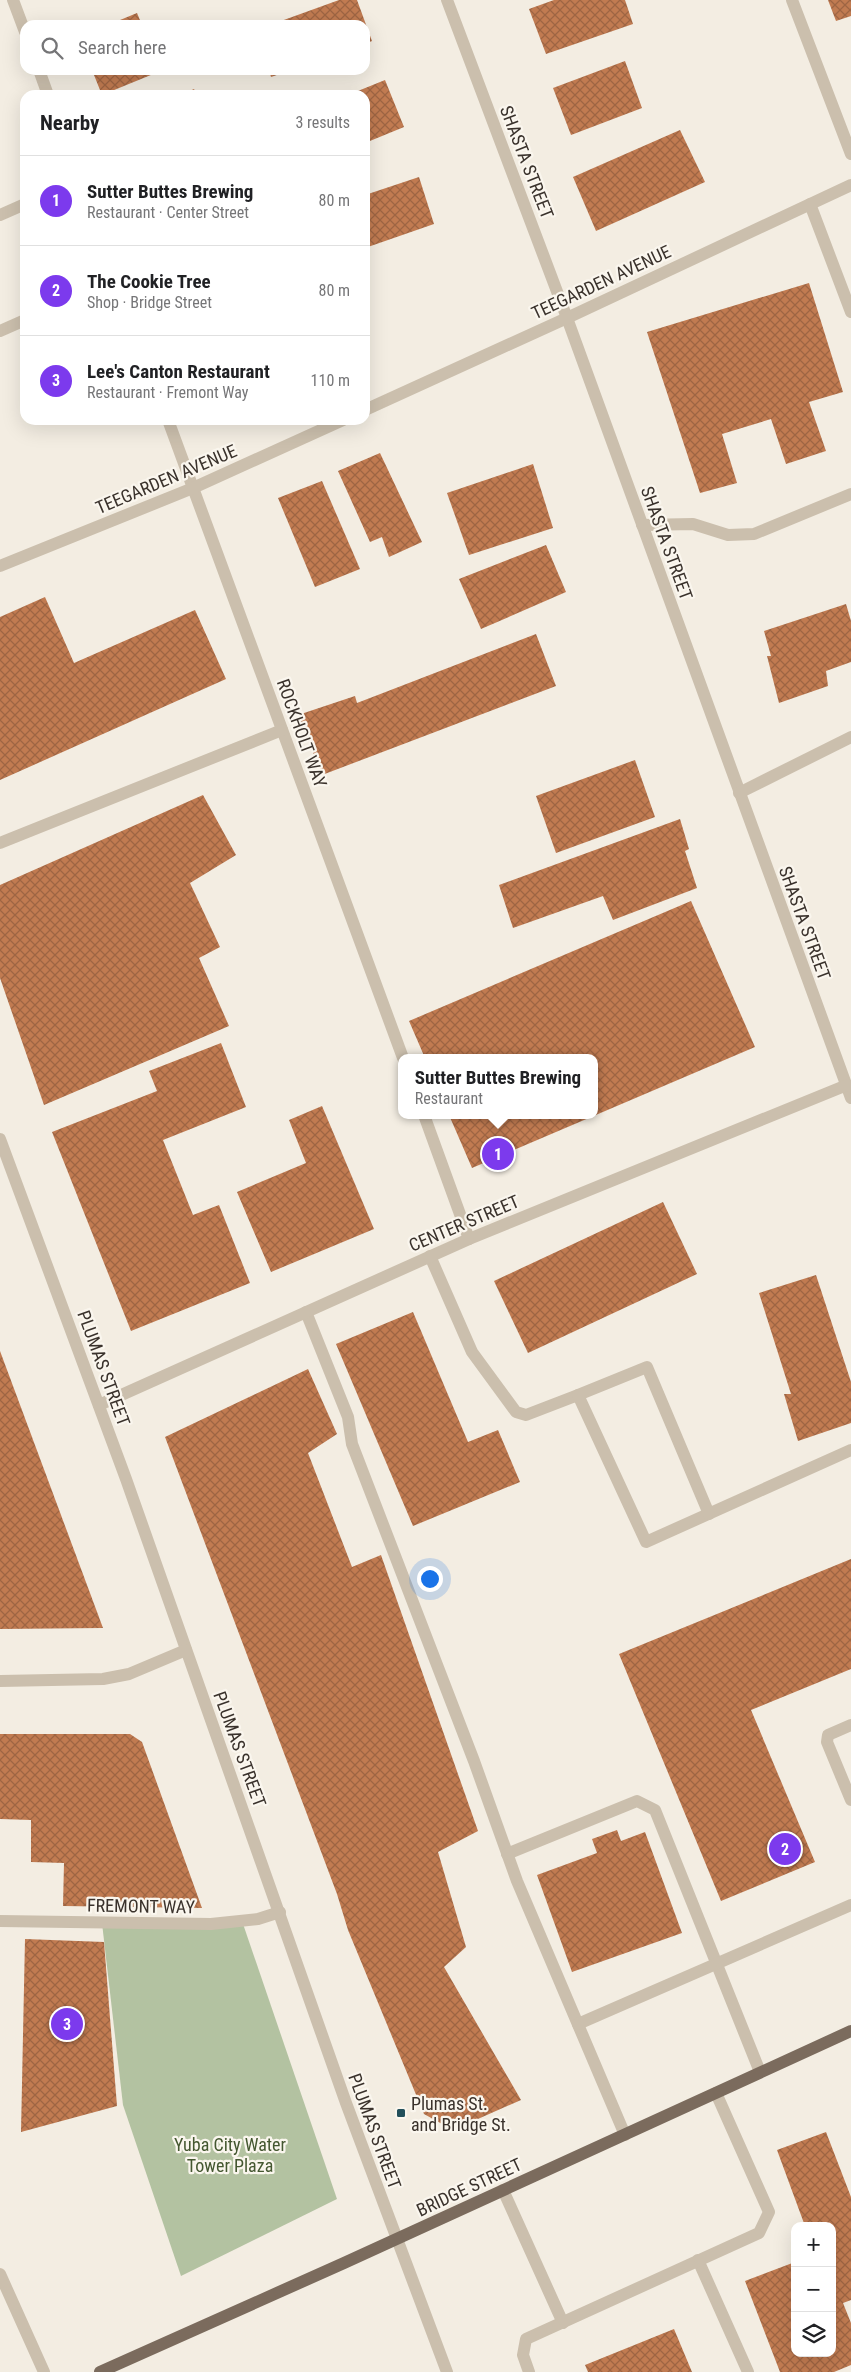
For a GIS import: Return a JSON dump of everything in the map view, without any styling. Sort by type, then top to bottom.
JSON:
[{"type":"main road","name":"BRIDGE STREET","points":[[100,2372],[851,2031]]},
{"type":"street","points":[[13,0],[20,20]]},
{"type":"street","name":"SHASTA STREET","points":[[447,0],[567,318],[739,793],[846,1067],[846,1085],[851,1098]]},
{"type":"street","points":[[792,0],[851,154]]},
{"type":"street","points":[[41,75],[46,90]]},
{"type":"street","name":"TEEGARDEN AVENUE","points":[[370,408],[567,318],[851,184]]},
{"type":"street","points":[[810,204],[851,312]]},
{"type":"street","points":[[0,215],[20,206]]},
{"type":"street","points":[[0,331],[20,322]]},
{"type":"street","name":"ROCKHOLT WAY","points":[[170,425],[402,1054]]},
{"type":"street","name":"TEEGARDEN AVENUE","points":[[0,566],[193,488],[332,425]]},
{"type":"street","points":[[642,525],[693,524],[728,535],[754,534],[851,494]]},
{"type":"street","points":[[0,843],[282,730]]},
{"type":"street","points":[[739,793],[851,737]]},
{"type":"street","name":"CENTER STREET","points":[[99,1405],[469,1239],[846,1085]]},
{"type":"street","points":[[425,1119],[469,1239]]},
{"type":"street","name":"PLUMAS STREET","points":[[0,1139],[99,1405],[346,2103],[447,2372]]},
{"type":"street","points":[[430,1256],[472,1352],[516,1412],[526,1415],[647,1367],[709,1514]]},
{"type":"street","points":[[306,1312],[348,1417],[352,1444],[474,1761],[507,1854],[625,2135]]},
{"type":"street","points":[[578,1395],[646,1542],[851,1450]]},
{"type":"street","points":[[0,1681],[103,1679],[129,1674],[186,1650]]},
{"type":"street","points":[[851,1725],[828,1735],[827,1742],[851,1800]]},
{"type":"street","points":[[507,1854],[637,1801],[655,1810],[760,2072]]},
{"type":"street","points":[[578,2024],[851,1905]]},
{"type":"street","name":"FREMONT WAY","points":[[0,1922],[211,1924],[258,1919],[280,1912]]},
{"type":"street","points":[[529,2372],[522,2355],[526,2339],[759,2232],[769,2212],[716,2093]]},
{"type":"street","points":[[503,2190],[563,2323]]},
{"type":"street","points":[[698,2260],[748,2372]]},
{"type":"street","points":[[0,2274],[44,2372]]},
{"type":"green space","name":"Yuba City Water Tower Plaza","points":[[242,1921],[337,2199],[181,2276],[123,2105],[102,1923]]},
{"type":"building","points":[[339,0],[357,0],[364,20],[284,20]]},
{"type":"building","points":[[554,0],[625,0],[633,24],[546,54],[529,9]]},
{"type":"building","points":[[828,0],[851,0],[851,16],[836,21]]},
{"type":"building","points":[[137,13],[140,20],[120,20]]},
{"type":"building","points":[[625,61],[642,108],[571,135],[553,88]]},
{"type":"building","points":[[94,75],[151,75],[114,90],[100,90]]},
{"type":"building","points":[[385,80],[404,127],[370,141],[370,90],[360,90]]},
{"type":"building","points":[[680,130],[705,182],[596,231],[573,177]]},
{"type":"building","points":[[419,177],[434,224],[370,246],[370,193]]},
{"type":"building","points":[[809,283],[843,392],[809,402],[826,451],[786,464],[771,419],[722,434],[737,483],[700,493],[647,332]]},
{"type":"building","points":[[380,453],[422,542],[389,557],[382,537],[370,542],[338,471]]},
{"type":"building","points":[[533,464],[553,528],[469,555],[447,493]]},
{"type":"building","points":[[322,481],[360,569],[315,587],[278,498]]},
{"type":"building","points":[[546,545],[566,592],[481,629],[459,579]]},
{"type":"building","points":[[45,597],[74,663],[195,610],[226,679],[0,780],[0,617]]},
{"type":"building","points":[[846,604],[851,621],[851,662],[826,671],[828,686],[779,703],[767,656],[771,656],[764,631]]},
{"type":"building","points":[[536,634],[556,686],[322,775],[298,715],[355,696],[357,703]]},
{"type":"building","points":[[635,760],[655,817],[556,853],[536,796]]},
{"type":"building","points":[[203,795],[236,855],[190,883],[220,947],[199,958],[229,1026],[44,1105],[0,978],[0,885]]},
{"type":"building","points":[[680,819],[689,849],[685,851],[697,888],[613,920],[603,896],[513,928],[499,885]]},
{"type":"building","points":[[691,901],[755,1047],[598,1114],[598,1054],[423,1054],[409,1021]]},
{"type":"building","points":[[221,1043],[246,1107],[163,1140],[193,1215],[219,1205],[250,1283],[131,1331],[52,1132],[157,1091],[149,1071]]},
{"type":"building","points":[[322,1106],[374,1229],[271,1272],[237,1192],[306,1163],[289,1120]]},
{"type":"building","points":[[451,1119],[587,1119],[472,1168]]},
{"type":"building","points":[[663,1202],[697,1274],[528,1353],[494,1281]]},
{"type":"building","points":[[816,1275],[851,1382],[851,1423],[798,1441],[784,1394],[791,1394],[759,1293]]},
{"type":"building","points":[[413,1312],[468,1442],[498,1430],[520,1482],[413,1526],[336,1344]]},
{"type":"building","points":[[0,1351],[103,1628],[0,1629]]},
{"type":"building","points":[[308,1369],[337,1434],[308,1453],[352,1567],[381,1555],[478,1831],[438,1852],[466,1947],[444,1967],[521,2100],[453,2130],[424,2114],[348,1930],[337,1894],[165,1437]]},
{"type":"building","points":[[851,1559],[851,1669],[751,1710],[815,1862],[721,1901],[619,1654]]},
{"type":"building","points":[[0,1734],[130,1734],[142,1742],[202,1908],[63,1906],[64,1863],[31,1862],[31,1820],[0,1819]]},
{"type":"building","points":[[617,1830],[621,1841],[645,1832],[682,1933],[572,1972],[537,1875],[597,1853],[592,1839]]},
{"type":"building","points":[[25,1939],[104,1942],[117,2106],[21,2132]]},
{"type":"building","points":[[826,2132],[851,2197],[851,2300],[843,2303],[851,2323],[851,2365],[834,2372],[780,2372],[745,2281],[791,2264],[791,2357],[836,2357],[836,2222],[804,2222],[777,2150]]},
{"type":"building","points":[[674,2329],[692,2372],[588,2372],[585,2365]]},
{"type":"place","name":"Sutter Buttes Brewing","points":[[498,1154]]},
{"type":"place","name":"The Cookie Tree","points":[[785,1849]]},
{"type":"place","name":"Lee's Canton Restaurant","points":[[67,2024]]},
{"type":"place","name":"Plumas St. and Bridge St.","points":[[401,2113]]}]
